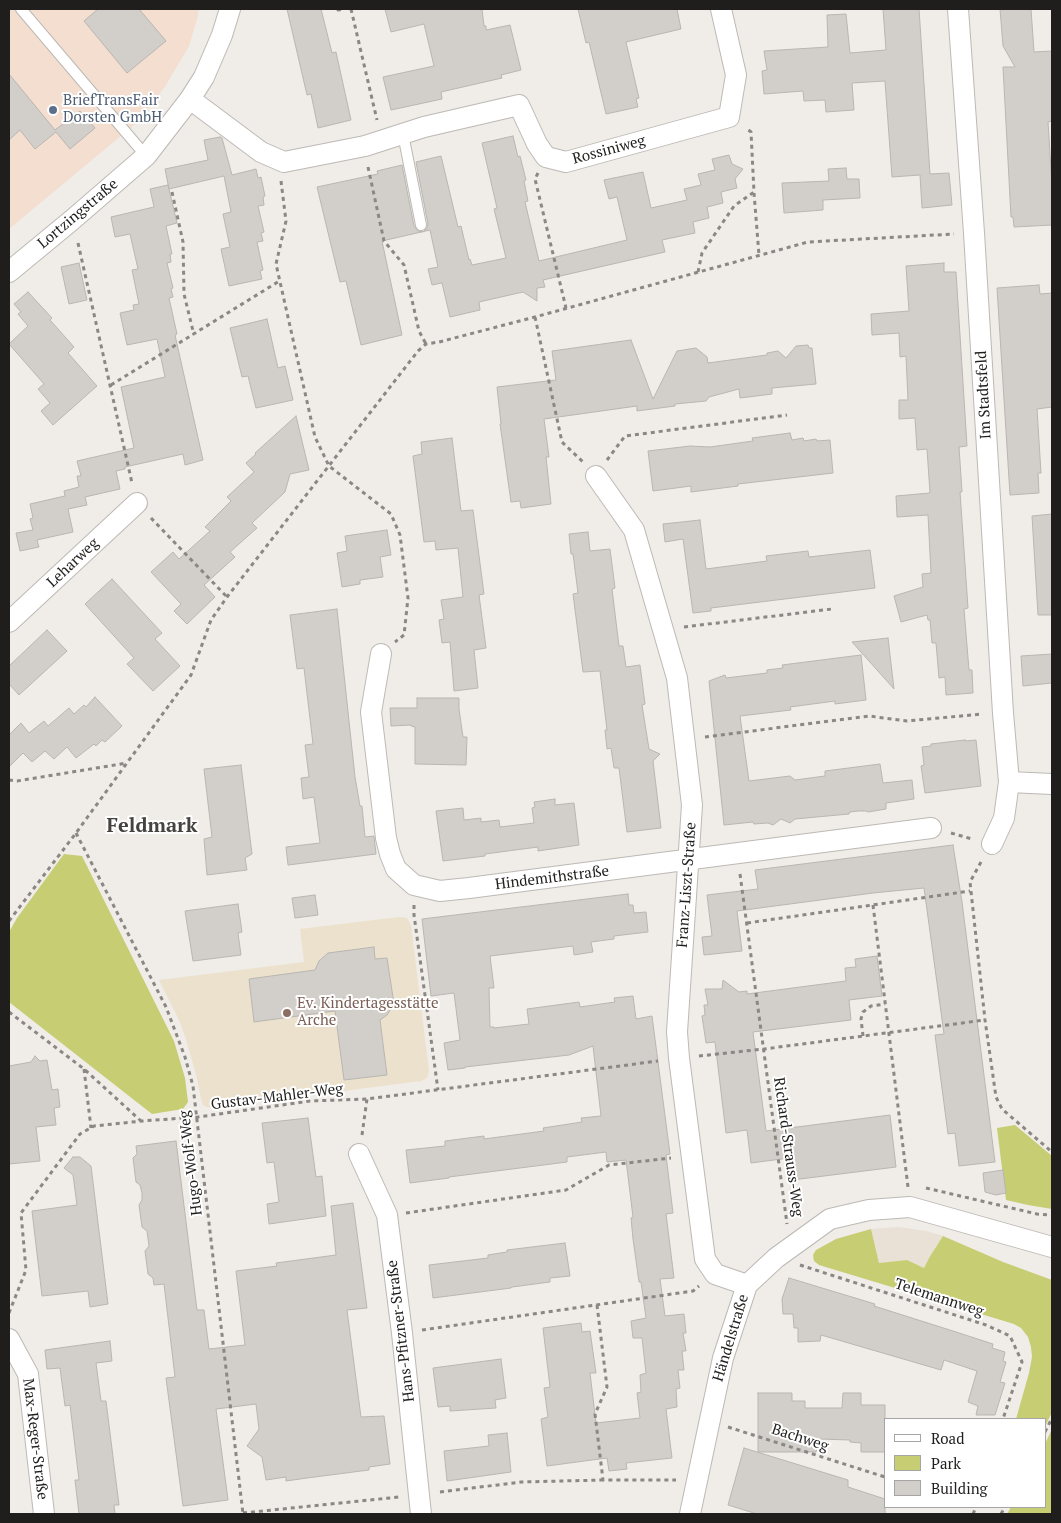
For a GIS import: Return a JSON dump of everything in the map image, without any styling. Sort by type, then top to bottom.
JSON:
[{"type":"street","name":"Lortzingstraße","points":[[9,272],[146,156],[190,99],[204,77],[222,35],[230,9]]},
{"type":"street","points":[[721,9],[736,75],[729,117]]},
{"type":"street","name":"Im Stadtsfeld","points":[[958,9],[1009,782],[1004,818],[992,844]]},
{"type":"street","points":[[190,99],[261,152],[284,162],[374,143],[424,127],[519,105],[537,144],[546,157]]},
{"type":"street","name":"Rossiniweg","points":[[546,157],[566,162],[729,117]]},
{"type":"street","name":"Franz-Liszt-Straße","points":[[596,476],[634,530],[677,678],[692,805],[677,1032],[705,1259],[715,1274]]},
{"type":"street","name":"Leharweg","points":[[9,622],[137,503]]},
{"type":"street","name":"Hindemithstraße","points":[[381,654],[371,712],[386,838],[396,869],[414,885],[440,891],[931,828]]},
{"type":"street","points":[[1009,782],[1052,784]]},
{"type":"street","name":"Hans-Pfitzner-Straße","points":[[359,1154],[387,1215],[402,1333],[420,1504]]},
{"type":"street","name":"Händelstraße","points":[[690,1514],[723,1358],[747,1285],[783,1252],[830,1219],[869,1210],[910,1208],[1052,1247]]},
{"type":"street","points":[[715,1274],[747,1285]]},
{"type":"street","name":"Max-Reger-Straße","points":[[9,1339],[28,1374],[44,1514]]},
{"type":"lane","points":[[22,9],[146,156]]},
{"type":"lane","points":[[404,134],[422,225]]},
{"type":"path","points":[[338,9],[344,9]]},
{"type":"path","points":[[351,9],[374,143],[369,172],[384,241],[404,265],[419,331],[426,344]]},
{"type":"path","points":[[729,117],[751,132],[760,255]]},
{"type":"path","points":[[546,157],[535,179],[566,308]]},
{"type":"path","points":[[284,162],[281,181],[286,221],[276,264],[315,437],[329,466],[391,514],[400,535],[408,598],[404,636],[381,654]]},
{"type":"path","points":[[172,192],[183,242],[184,294],[194,335]]},
{"type":"path","points":[[698,272],[702,253],[734,206],[754,192]]},
{"type":"path","points":[[72,220],[137,503],[227,597]]},
{"type":"path","points":[[9,921],[76,833],[191,675],[211,620],[227,597],[418,351],[426,344],[535,317],[808,242],[974,234]]},
{"type":"path","points":[[111,385],[281,280]]},
{"type":"path","points":[[535,317],[562,442],[596,476],[625,436],[787,415]]},
{"type":"path","points":[[663,629],[832,609]]},
{"type":"path","points":[[684,739],[869,716],[907,720],[1003,713]]},
{"type":"path","points":[[9,780],[17,781],[127,763]]},
{"type":"path","points":[[931,828],[992,844],[970,882],[970,891],[996,1097],[1002,1110],[1052,1152]]},
{"type":"path","name":"Hugo-Wolf-Weg","points":[[76,833],[166,1007],[193,1086],[243,1514]]},
{"type":"path","name":"Richard-Strauss-Weg","points":[[736,853],[764,1049],[783,1252]]},
{"type":"path","points":[[414,885],[414,915],[438,1090]]},
{"type":"path","points":[[747,923],[970,891]]},
{"type":"path","points":[[873,905],[910,1208]]},
{"type":"path","points":[[862,1036],[860,1019],[863,1012],[871,1006],[885,1004]]},
{"type":"path","points":[[9,1012],[84,1069],[142,1121]]},
{"type":"path","points":[[679,1058],[764,1049],[985,1020]]},
{"type":"path","name":"Gustav-Mahler-Weg","points":[[91,1128],[94,1126],[142,1121],[198,1117],[310,1101],[367,1099],[679,1058]]},
{"type":"path","points":[[9,1314],[26,1270],[21,1213],[80,1134],[91,1128],[84,1069]]},
{"type":"path","points":[[359,1154],[367,1099]]},
{"type":"path","points":[[387,1215],[566,1190],[609,1165],[691,1156]]},
{"type":"path","points":[[907,1185],[914,1186]]},
{"type":"path","points":[[921,1187],[1037,1214],[1052,1215]]},
{"type":"path","name":"Telemannweg","points":[[783,1252],[986,1325],[1010,1336],[1022,1362],[1004,1418]]},
{"type":"path","points":[[402,1333],[693,1291],[715,1274]]},
{"type":"path","points":[[597,1305],[607,1387],[595,1414],[603,1480]]},
{"type":"path","points":[[1046,1430],[1052,1418]]},
{"type":"path","name":"Bachweg","points":[[709,1420],[884,1477]]},
{"type":"path","points":[[243,1514],[420,1504],[521,1482],[696,1480]]},
{"type":"shaded area","points":[[9,9],[199,9],[189,46],[166,85],[140,120],[9,229]]},
{"type":"shaded area","points":[[399,917],[407,918],[411,925],[429,1071],[427,1078],[421,1081],[211,1108],[204,1106],[185,1036],[159,980],[304,962],[300,929]]},
{"type":"shaded area","points":[[898,1227],[926,1231],[943,1236],[924,1268],[907,1260],[879,1263],[871,1229]]},
{"type":"green space","points":[[64,854],[82,856],[174,1041],[185,1078],[188,1102],[183,1109],[152,1114],[9,1002],[9,932],[17,918]]},
{"type":"green space","points":[[1015,1125],[1052,1156],[1052,1209],[1006,1200],[997,1128]]},
{"type":"green space","points":[[871,1229],[879,1263],[907,1260],[924,1268],[943,1236],[1003,1262],[1052,1280],[1052,1412],[1046,1425],[1046,1418],[1016,1418],[1032,1357],[1028,1337],[1021,1328],[1014,1324],[819,1265],[814,1261],[813,1255],[816,1250],[836,1239]]},
{"type":"green space","points":[[1052,1429],[1052,1514],[1007,1514],[1010,1508],[1046,1508],[1046,1442]]},
{"type":"building","points":[[98,9],[139,9],[166,41],[127,73],[84,21]]},
{"type":"building","points":[[287,9],[321,9],[332,53],[336,52],[351,120],[318,128],[311,94],[307,95]]},
{"type":"building","points":[[385,9],[482,9],[486,30],[510,25],[521,70],[501,75],[502,78],[441,92],[442,99],[391,110],[383,77],[434,66],[424,24],[391,32]]},
{"type":"building","points":[[578,9],[677,9],[681,29],[626,42],[639,98],[636,99],[638,107],[606,114],[589,42],[586,43]]},
{"type":"building","points":[[883,9],[919,9],[930,174],[949,173],[952,205],[922,208],[920,175],[892,177],[885,81],[852,83],[854,110],[826,112],[825,100],[804,101],[803,91],[764,94],[762,71],[767,70],[764,51],[828,47],[827,15],[846,14],[850,53],[886,50]]},
{"type":"building","points":[[1000,9],[1031,9],[1034,52],[1052,51],[1052,121],[1048,122],[1052,186],[1052,225],[1014,227],[1013,217],[1011,217],[1003,67],[1015,67],[1003,46]]},
{"type":"building","points":[[9,74],[55,130],[80,111],[95,128],[70,149],[56,132],[35,149],[20,130],[9,140]]},
{"type":"building","points":[[513,136],[526,180],[524,181],[528,201],[525,202],[539,261],[627,240],[617,197],[609,199],[604,180],[643,172],[651,208],[687,200],[684,189],[701,185],[698,174],[715,170],[712,159],[729,155],[732,164],[743,169],[735,179],[737,188],[721,192],[723,203],[707,207],[709,218],[693,222],[695,233],[662,240],[665,252],[543,280],[545,287],[537,288],[537,301],[523,292],[479,302],[480,310],[450,317],[442,283],[432,285],[428,269],[438,267],[430,230],[424,231],[428,224],[416,162],[441,156],[458,227],[461,226],[469,260],[472,265],[506,258],[494,209],[497,208],[482,143]]},
{"type":"building","points":[[222,138],[232,175],[256,169],[258,178],[261,177],[265,196],[263,197],[264,205],[258,206],[264,232],[261,233],[263,241],[257,242],[263,270],[260,271],[262,279],[229,286],[221,249],[230,247],[223,214],[231,212],[224,176],[169,189],[165,169],[208,160],[204,140]]},
{"type":"building","points":[[402,165],[414,226],[418,231],[422,232],[382,241],[402,335],[361,345],[346,281],[340,282],[317,187],[378,174],[377,171]]},
{"type":"building","points":[[846,168],[847,179],[859,179],[860,198],[823,200],[823,210],[784,213],[782,183],[829,181],[828,169]]},
{"type":"building","points":[[168,185],[177,223],[166,226],[172,254],[170,254],[171,262],[167,263],[173,288],[171,289],[173,297],[169,298],[177,334],[175,335],[203,460],[185,465],[183,454],[125,467],[125,469],[116,471],[120,489],[85,497],[87,505],[68,509],[73,532],[37,540],[39,547],[20,551],[16,533],[33,530],[30,519],[33,518],[30,504],[65,496],[64,491],[79,487],[77,476],[81,476],[77,461],[134,448],[121,387],[165,377],[157,339],[127,345],[120,313],[134,310],[133,305],[139,304],[132,270],[138,269],[130,234],[115,237],[111,217],[154,207],[150,189]]},
{"type":"building","points":[[79,263],[87,300],[69,304],[61,267]]},
{"type":"building","points":[[944,263],[944,272],[956,272],[967,446],[959,447],[962,492],[960,492],[968,608],[964,609],[969,670],[972,670],[973,693],[946,695],[945,677],[939,678],[936,643],[932,643],[930,620],[928,620],[927,615],[901,622],[894,596],[923,587],[922,574],[931,573],[928,515],[897,517],[896,496],[930,493],[927,449],[917,450],[915,418],[899,419],[899,400],[908,400],[906,356],[900,357],[899,333],[872,335],[871,314],[909,311],[906,266]]},
{"type":"building","points":[[1039,285],[1040,294],[1052,293],[1052,407],[1037,409],[1041,473],[1038,473],[1039,493],[1010,495],[997,288]]},
{"type":"building","points":[[28,292],[52,318],[50,320],[74,347],[68,353],[97,386],[53,425],[41,411],[50,403],[38,389],[44,384],[9,344],[28,326],[18,314],[21,312],[14,304]]},
{"type":"building","points":[[267,319],[278,368],[285,366],[293,400],[256,408],[248,376],[242,377],[230,328]]},
{"type":"building","points":[[631,340],[653,399],[677,351],[696,348],[707,357],[708,363],[767,355],[767,353],[778,351],[786,358],[796,346],[808,345],[809,348],[812,348],[816,384],[772,388],[772,394],[740,398],[739,389],[709,397],[706,401],[675,404],[675,406],[637,411],[637,406],[544,419],[549,457],[546,457],[551,504],[521,508],[520,501],[511,502],[497,387],[556,380],[552,351]]},
{"type":"building","points":[[296,416],[309,470],[290,474],[285,492],[252,523],[257,528],[230,552],[235,557],[204,585],[215,597],[187,624],[174,611],[181,604],[151,572],[173,552],[179,559],[210,531],[205,527],[231,501],[227,497],[254,472],[246,463]]},
{"type":"building","points":[[790,433],[792,440],[803,438],[804,441],[816,439],[817,441],[830,440],[833,473],[738,484],[738,486],[691,492],[691,486],[653,491],[648,451],[690,446],[710,447],[753,441],[752,438]]},
{"type":"building","points":[[452,438],[461,511],[473,510],[484,594],[479,595],[486,648],[474,650],[478,688],[454,691],[450,642],[442,643],[439,620],[444,619],[441,600],[463,597],[458,548],[436,550],[435,541],[424,542],[413,456],[422,454],[421,442]]},
{"type":"building","points":[[1052,514],[1052,615],[1038,615],[1032,516]]},
{"type":"building","points":[[700,520],[706,569],[767,561],[766,556],[808,551],[809,557],[870,550],[875,588],[711,608],[711,611],[693,613],[683,539],[665,542],[663,524]]},
{"type":"building","points":[[387,530],[391,555],[380,557],[383,577],[360,580],[360,584],[342,587],[337,553],[347,551],[345,536]]},
{"type":"building","points":[[588,532],[590,551],[610,549],[615,588],[612,589],[619,646],[623,646],[626,667],[640,665],[645,704],[642,705],[649,749],[660,754],[653,761],[661,828],[627,832],[619,768],[614,768],[611,748],[607,749],[605,730],[607,730],[600,671],[583,672],[573,594],[578,593],[569,534]]},
{"type":"building","points":[[112,579],[162,633],[155,639],[180,666],[153,691],[127,664],[134,658],[85,604]]},
{"type":"building","points":[[337,609],[355,777],[360,806],[362,806],[365,837],[374,836],[376,854],[288,865],[286,847],[320,843],[314,797],[303,799],[301,778],[309,777],[305,745],[313,744],[304,668],[297,669],[290,615]]},
{"type":"building","points":[[47,630],[67,651],[19,695],[9,684],[9,666]]},
{"type":"building","points":[[888,638],[894,689],[852,642]]},
{"type":"building","points":[[1052,654],[1052,683],[1023,686],[1021,656]]},
{"type":"building","points":[[861,655],[866,700],[835,704],[835,701],[790,707],[791,710],[740,716],[749,781],[790,776],[795,780],[825,776],[825,771],[880,764],[883,783],[912,780],[914,799],[886,803],[886,809],[795,819],[790,823],[781,819],[773,825],[768,823],[754,824],[753,822],[724,825],[709,681],[725,675],[726,678],[767,673],[767,670],[783,668],[782,665]]},
{"type":"building","points":[[95,697],[122,726],[105,742],[102,740],[96,746],[94,744],[76,758],[67,747],[54,759],[45,751],[32,762],[23,753],[9,767],[9,735],[21,723],[29,733],[44,721],[48,726],[69,708],[74,714],[84,705],[86,707]]},
{"type":"building","points":[[417,698],[459,698],[463,737],[467,737],[466,765],[415,764],[415,727],[411,725],[391,726],[390,708],[417,708]]},
{"type":"building","points":[[976,740],[981,786],[925,793],[921,766],[924,765],[922,747],[931,746],[931,744]]},
{"type":"building","points":[[241,765],[252,854],[245,858],[247,870],[207,875],[204,839],[212,837],[204,769]]},
{"type":"building","points":[[555,799],[555,805],[574,803],[579,845],[538,851],[538,847],[443,861],[436,811],[463,808],[464,820],[481,818],[481,822],[499,820],[500,827],[534,823],[532,808],[535,807],[534,802]]},
{"type":"building","points":[[953,845],[995,1162],[959,1166],[955,1133],[948,1134],[935,1035],[944,1034],[924,888],[737,911],[742,951],[704,955],[702,937],[712,936],[707,895],[758,889],[755,870]]},
{"type":"building","points":[[628,894],[629,905],[633,905],[634,913],[646,912],[648,932],[614,936],[614,939],[591,942],[593,952],[574,955],[573,946],[490,956],[494,988],[489,988],[490,1027],[529,1024],[527,1009],[579,1002],[580,1007],[615,1002],[614,998],[633,996],[636,1019],[652,1016],[670,1154],[666,1155],[673,1213],[666,1214],[674,1278],[660,1279],[665,1316],[684,1314],[686,1333],[683,1333],[686,1351],[682,1351],[684,1370],[678,1370],[680,1388],[676,1389],[677,1407],[666,1409],[672,1458],[626,1463],[627,1469],[609,1471],[607,1458],[547,1466],[541,1419],[548,1417],[544,1388],[550,1387],[543,1328],[581,1323],[582,1332],[590,1331],[596,1373],[590,1373],[596,1423],[640,1418],[637,1393],[641,1392],[640,1375],[646,1373],[642,1338],[633,1338],[631,1321],[646,1318],[633,1239],[631,1218],[633,1217],[626,1160],[607,1162],[606,1152],[567,1157],[567,1162],[410,1183],[406,1150],[445,1146],[445,1141],[484,1136],[484,1139],[544,1131],[543,1128],[582,1122],[581,1118],[601,1116],[593,1046],[569,1055],[448,1070],[444,1043],[460,1040],[454,993],[431,996],[422,919]]},
{"type":"building","points":[[315,895],[318,915],[295,918],[292,898]]},
{"type":"building","points":[[238,904],[242,932],[238,933],[241,955],[193,961],[185,911]]},
{"type":"building","name":"Ev. Kindertagesstätte Arche","points":[[374,947],[375,959],[387,958],[394,1004],[387,1015],[380,1020],[387,1075],[344,1080],[335,1011],[254,1022],[249,979],[315,970],[319,961],[328,953]]},
{"type":"building","points":[[877,956],[882,996],[849,1000],[851,1020],[753,1032],[766,1131],[890,1115],[896,1167],[792,1180],[789,1158],[751,1163],[747,1130],[726,1133],[715,1042],[706,1043],[702,1016],[705,1015],[704,1005],[708,1005],[705,989],[722,989],[723,980],[739,992],[747,991],[747,994],[846,981],[845,968],[856,967],[855,959]]},
{"type":"building","points":[[35,1056],[40,1061],[47,1060],[52,1090],[58,1089],[60,1107],[54,1108],[56,1125],[36,1127],[40,1161],[9,1164],[9,1066],[31,1062]]},
{"type":"building","points":[[308,1118],[316,1177],[322,1176],[326,1216],[269,1224],[267,1204],[279,1202],[274,1162],[267,1163],[262,1123]]},
{"type":"building","points":[[176,1141],[197,1310],[204,1310],[209,1349],[245,1345],[236,1271],[277,1266],[276,1263],[336,1255],[331,1206],[353,1203],[367,1308],[347,1310],[361,1417],[384,1416],[390,1464],[369,1467],[369,1470],[286,1481],[286,1477],[266,1480],[262,1457],[247,1446],[259,1429],[256,1404],[216,1409],[228,1500],[183,1506],[166,1378],[175,1377],[164,1284],[154,1285],[153,1278],[148,1274],[145,1251],[149,1246],[147,1231],[142,1227],[139,1205],[142,1200],[142,1193],[140,1185],[136,1182],[133,1158],[137,1154],[136,1146]]},
{"type":"building","points":[[73,1157],[80,1157],[91,1166],[108,1304],[90,1307],[88,1291],[42,1296],[32,1211],[77,1205],[73,1175],[64,1168]]},
{"type":"building","points":[[1003,1170],[1006,1193],[996,1195],[985,1192],[983,1173]]},
{"type":"building","points":[[565,1243],[570,1276],[550,1278],[550,1282],[433,1298],[429,1265],[488,1258],[488,1255],[507,1252],[507,1250]]},
{"type":"building","points":[[789,1278],[875,1304],[874,1306],[993,1344],[992,1348],[1005,1352],[1003,1361],[1006,1362],[1000,1382],[1005,1383],[995,1415],[976,1415],[978,1406],[968,1402],[977,1371],[944,1360],[941,1370],[821,1335],[820,1341],[798,1342],[798,1328],[794,1328],[793,1314],[783,1314],[782,1299]]},
{"type":"building","points":[[110,1341],[112,1361],[96,1363],[101,1401],[106,1401],[119,1505],[114,1505],[115,1514],[79,1514],[75,1480],[79,1480],[70,1405],[65,1406],[60,1368],[47,1369],[45,1350]]},
{"type":"building","points":[[501,1359],[506,1398],[495,1400],[496,1408],[450,1411],[450,1406],[438,1407],[433,1368]]},
{"type":"building","points":[[758,1393],[792,1393],[792,1401],[805,1401],[805,1408],[842,1408],[843,1393],[861,1393],[861,1405],[885,1405],[884,1452],[861,1452],[861,1443],[850,1442],[850,1440],[819,1439],[816,1452],[758,1452]]},
{"type":"building","points":[[507,1433],[511,1472],[447,1481],[444,1451],[489,1446],[488,1435]]},
{"type":"building","points":[[744,1448],[848,1480],[848,1487],[884,1499],[885,1514],[757,1514],[728,1505]]},
{"type":"place","name":"BriefTransFair Dorsten GmbH","points":[[53,110]]},
{"type":"place","name":"Ev. Kindertagesstätte Arche","points":[[287,1013]]},
{"type":"district","name":"Feldmark","points":[[152,826]]}]
